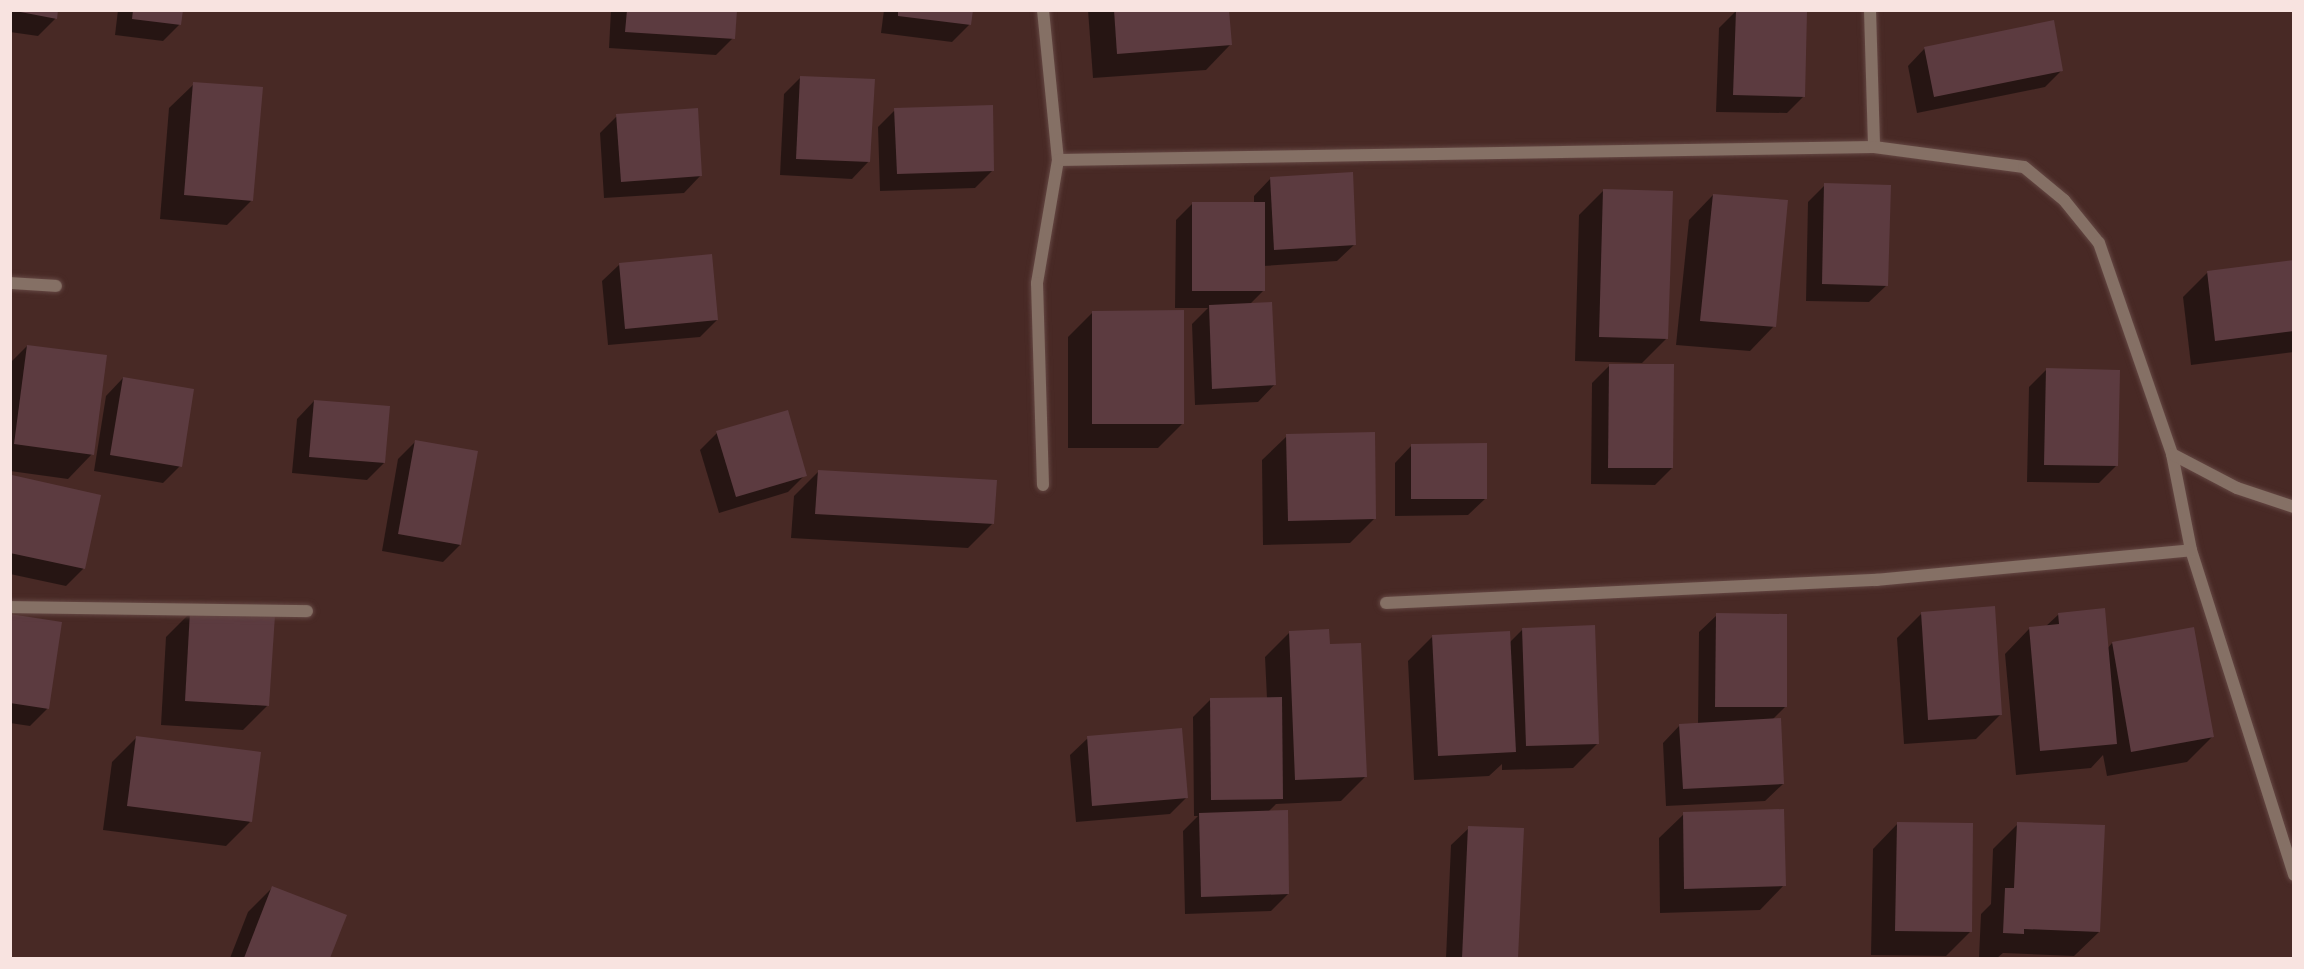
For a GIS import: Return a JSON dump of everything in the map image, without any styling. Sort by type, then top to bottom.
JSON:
[{"type":"street","points":[[1042,10],[1058,160],[1038,283],[1043,485]]},
{"type":"street","points":[[1870,10],[1874,147]]},
{"type":"street","points":[[1058,160],[1874,147],[2024,167],[2064,200],[2099,243],[2172,454],[2191,550],[2294,875]]},
{"type":"street","points":[[10,283],[56,286]]},
{"type":"street","points":[[2172,454],[2236,488],[2294,507]]},
{"type":"street","points":[[1386,603],[1876,580],[2191,550]]},
{"type":"street","points":[[10,607],[307,611]]},
{"type":"building","points":[[10,10],[58,10],[57,19]]},
{"type":"building","points":[[133,10],[183,10],[181,25],[132,19]]},
{"type":"building","points":[[627,10],[737,10],[735,39],[625,32]]},
{"type":"building","points":[[898,10],[973,10],[971,25],[898,16]]},
{"type":"building","points":[[1114,10],[1229,10],[1232,45],[1117,54]]},
{"type":"building","points":[[1736,10],[1807,11],[1805,97],[1733,95]]},
{"type":"building","points":[[2054,20],[2063,71],[1934,97],[1924,47]]},
{"type":"building","points":[[800,76],[875,79],[870,162],[796,159]]},
{"type":"building","points":[[193,82],[263,87],[253,201],[184,195]]},
{"type":"building","points":[[993,105],[994,171],[897,174],[894,108]]},
{"type":"building","points":[[698,108],[702,176],[621,182],[616,114]]},
{"type":"building","points":[[1353,172],[1356,245],[1274,250],[1270,177]]},
{"type":"building","points":[[1824,183],[1891,185],[1888,286],[1822,284]]},
{"type":"building","points":[[1603,189],[1673,191],[1668,339],[1599,337]]},
{"type":"building","points":[[1713,194],[1788,200],[1776,327],[1700,321]]},
{"type":"building","points":[[1192,202],[1265,202],[1265,291],[1192,291]]},
{"type":"building","points":[[712,254],[718,320],[625,329],[619,263]]},
{"type":"building","points":[[2294,260],[2294,331],[2215,341],[2207,271]]},
{"type":"building","points":[[1272,302],[1276,385],[1212,389],[1209,305]]},
{"type":"building","points":[[1184,310],[1184,424],[1092,424],[1092,311]]},
{"type":"building","points":[[27,345],[107,355],[94,455],[14,444]]},
{"type":"building","points":[[1609,364],[1674,364],[1673,468],[1608,468]]},
{"type":"building","points":[[2046,368],[2120,370],[2118,466],[2044,465]]},
{"type":"building","points":[[123,377],[194,389],[182,467],[110,455]]},
{"type":"building","points":[[314,400],[390,406],[385,463],[309,457]]},
{"type":"building","points":[[788,410],[807,476],[736,497],[716,431]]},
{"type":"building","points":[[1375,432],[1376,519],[1288,521],[1286,434]]},
{"type":"building","points":[[415,440],[478,451],[461,545],[398,534]]},
{"type":"building","points":[[1487,443],[1487,499],[1411,499],[1411,444]]},
{"type":"building","points":[[818,470],[997,480],[994,524],[815,514]]},
{"type":"building","points":[[12,475],[101,495],[85,569],[10,553]]},
{"type":"building","points":[[1995,606],[2002,715],[1928,720],[1921,612]]},
{"type":"building","points":[[2105,608],[2117,744],[2040,751],[2029,627],[2059,624],[2058,613]]},
{"type":"building","points":[[190,611],[275,615],[269,706],[185,701]]},
{"type":"building","points":[[1716,613],[1787,614],[1787,707],[1715,707]]},
{"type":"building","points":[[10,614],[62,622],[49,709],[10,703]]},
{"type":"building","points":[[1595,625],[1599,744],[1526,746],[1522,628]]},
{"type":"building","points":[[2194,627],[2214,737],[2131,752],[2112,642]]},
{"type":"building","points":[[1329,629],[1330,644],[1361,643],[1367,777],[1295,780],[1289,631]]},
{"type":"building","points":[[1510,631],[1516,752],[1438,756],[1432,635]]},
{"type":"building","points":[[1282,697],[1283,799],[1211,800],[1210,698]]},
{"type":"building","points":[[1781,718],[1784,784],[1683,789],[1679,724]]},
{"type":"building","points":[[1182,728],[1188,798],[1092,806],[1087,736]]},
{"type":"building","points":[[136,736],[261,752],[252,822],[127,806]]},
{"type":"building","points":[[1784,809],[1786,886],[1684,889],[1683,812]]},
{"type":"building","points":[[1288,810],[1289,894],[1201,897],[1199,813]]},
{"type":"building","points":[[1897,822],[1973,823],[1972,932],[1895,931]]},
{"type":"building","points":[[2017,822],[2105,825],[2100,932],[2024,929],[2024,934],[2003,933],[2005,888],[2014,888]]},
{"type":"building","points":[[1468,826],[1524,828],[1518,958],[1462,958]]},
{"type":"building","points":[[272,886],[347,915],[330,958],[244,958]]}]
